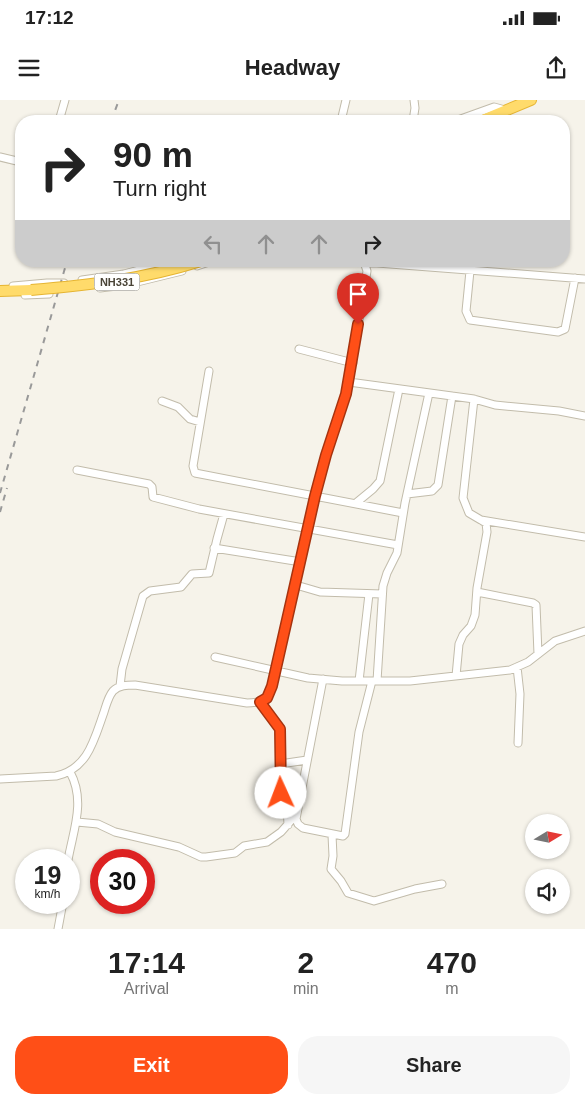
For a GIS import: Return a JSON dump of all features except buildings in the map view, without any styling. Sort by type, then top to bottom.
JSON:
[{"type":"highway","points":[[500,115],[506,110],[531,100]]},
{"type":"highway","name":"NH331","points":[[0,291],[71,287],[124,281],[183,267]]},
{"type":"street","points":[[61,115],[65,100]]},
{"type":"street","points":[[342,115],[346,100]]},
{"type":"street","points":[[414,100],[414,115]]},
{"type":"street","points":[[472,115],[494,107],[506,110]]},
{"type":"street","points":[[0,157],[15,161]]},
{"type":"street","points":[[0,287],[63,283],[124,274],[151,267]]},
{"type":"street","points":[[63,283],[63,291],[124,285],[169,275],[194,267]]},
{"type":"street","points":[[0,779],[40,778],[70,772],[81,764],[113,691],[120,686],[135,685],[247,703],[260,702],[270,694],[315,496],[349,382],[366,279],[367,271],[365,267]]},
{"type":"street","points":[[422,267],[585,279]]},
{"type":"street","points":[[470,271],[466,312],[470,320],[558,332],[565,329],[575,278]]},
{"type":"street","points":[[0,296],[48,294],[47,283]]},
{"type":"street","points":[[299,349],[352,363]]},
{"type":"street","points":[[209,371],[193,466],[195,473],[403,513]]},
{"type":"street","points":[[349,382],[474,399],[495,406],[585,416]]},
{"type":"street","points":[[356,503],[380,481],[400,389]]},
{"type":"street","points":[[323,680],[296,815],[298,824],[304,828],[343,836],[345,835],[359,732],[374,681],[384,580],[398,545],[429,393]]},
{"type":"street","points":[[407,494],[432,491],[438,485],[452,396]]},
{"type":"street","points":[[456,676],[459,644],[474,620],[487,532],[486,524],[469,513],[464,504],[463,491],[474,399]]},
{"type":"street","points":[[162,401],[178,407],[190,419],[200,422]]},
{"type":"street","points":[[77,470],[149,484],[152,486],[153,498],[224,514],[398,545]]},
{"type":"street","points":[[120,686],[122,669],[145,594],[153,590],[181,587],[192,574],[209,574],[224,514]]},
{"type":"street","points":[[480,520],[585,537]]},
{"type":"street","points":[[214,548],[301,562]]},
{"type":"street","points":[[296,585],[320,592],[382,594]]},
{"type":"street","points":[[477,592],[536,605],[538,654]]},
{"type":"street","points":[[359,681],[369,594]]},
{"type":"street","points":[[215,657],[296,676],[323,680],[410,681],[500,672],[528,662],[554,641],[570,634],[585,631]]},
{"type":"street","points":[[517,667],[520,694],[518,743]]},
{"type":"street","points":[[260,702],[280,729],[280,790],[287,806],[288,825]]},
{"type":"street","points":[[280,764],[307,760]]},
{"type":"street","points":[[70,772],[77,789],[78,815],[71,849]]},
{"type":"street","points":[[77,822],[94,823],[115,832],[179,847],[204,857],[235,853],[244,846],[267,842],[288,825],[296,815]]},
{"type":"street","points":[[332,835],[333,856],[331,869],[350,894],[378,901],[415,889],[442,884]]},
{"type":"street","points":[[58,929],[61,914]]},
{"type":"railway","points":[[113,115],[119,100]]},
{"type":"railway","points":[[0,493],[65,267]]},
{"type":"railway","points":[[0,512],[7,488]]},
{"type":"route","points":[[281,793],[281,733],[277,722],[260,702],[270,694],[315,496],[334,428],[346,394],[358,324]]}]
